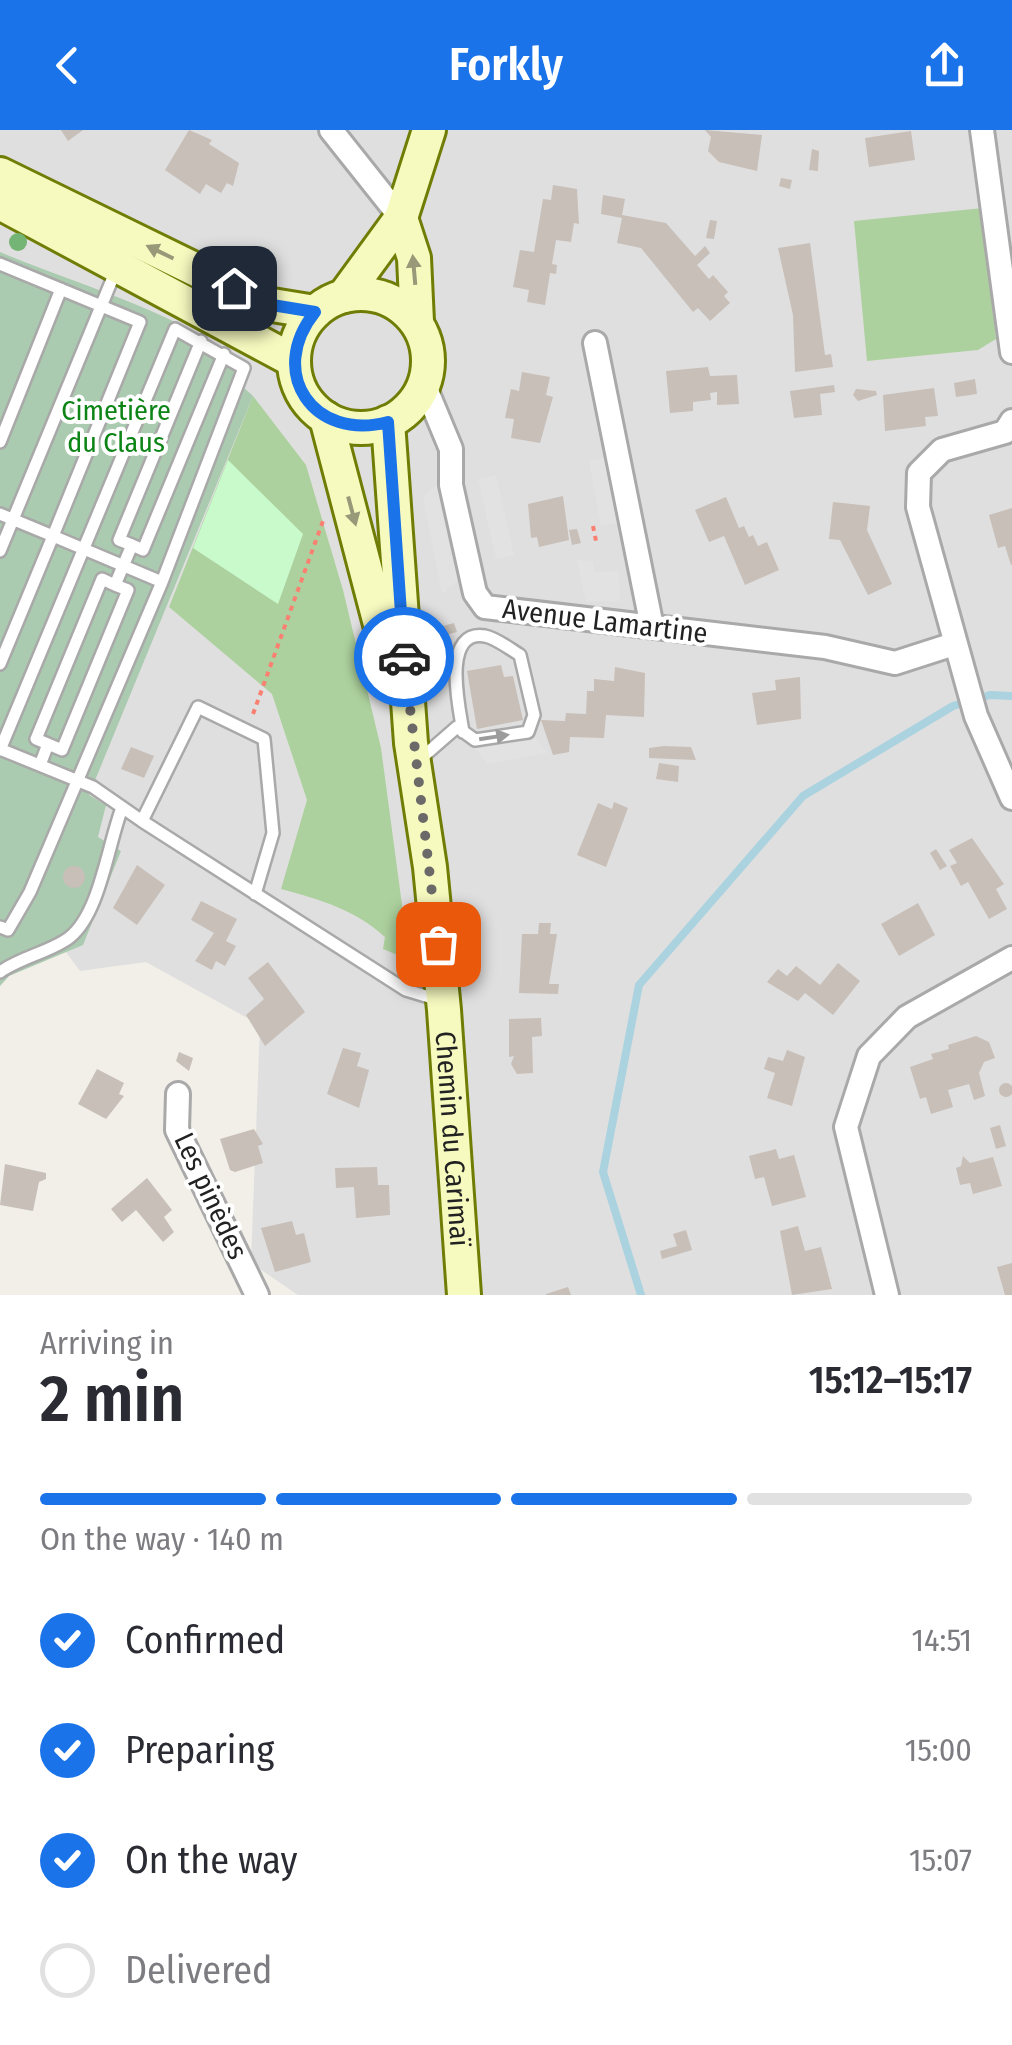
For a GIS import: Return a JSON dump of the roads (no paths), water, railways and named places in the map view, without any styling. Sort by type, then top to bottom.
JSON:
[{"type":"main road","points":[[402,218],[414,258],[417,322],[428,352],[424,384],[416,400],[388,422],[367,428],[326,418],[303,393],[294,361],[296,343],[315,312],[344,296],[402,218],[429,130]]},
{"type":"main road","points":[[0,174],[266,304],[315,312]]},
{"type":"main road","points":[[0,204],[294,361]]},
{"type":"main road","points":[[344,296],[384,297],[417,322]]},
{"type":"main road","name":"Chemin du Carimaï","points":[[326,418],[413,754]]},
{"type":"main road","name":"Chemin du Carimaï","points":[[388,422],[413,754],[444,1002],[464,1295]]},
{"type":"street","points":[[331,130],[402,218]]},
{"type":"street","points":[[982,130],[1012,352]]},
{"type":"street","points":[[595,343],[652,627]]},
{"type":"street","name":"Avenue Lamartine","points":[[424,384],[451,449],[451,485],[476,593],[485,607],[825,647],[894,664],[954,644]]},
{"type":"street","points":[[1012,420],[1005,432],[942,450],[919,474],[918,507],[976,716],[1012,798]]},
{"type":"street","points":[[887,1295],[846,1126],[869,1056],[906,1018],[1012,958]]},
{"type":"street","name":"Les pinèdes","points":[[178,1094],[177,1130],[257,1295]]},
{"type":"lane","points":[[0,264],[140,322],[0,664]]},
{"type":"lane","points":[[0,551],[6,517],[118,266]]},
{"type":"lane","points":[[0,442],[62,289]]},
{"type":"lane","points":[[0,926],[8,930],[30,892],[77,781],[162,582],[244,368],[175,330],[0,749],[77,781],[406,990],[444,1002]]},
{"type":"lane","points":[[201,341],[119,540],[144,550],[224,354]]},
{"type":"lane","points":[[6,517],[162,582]]},
{"type":"lane","points":[[116,585],[132,546]]},
{"type":"lane","points":[[102,580],[116,585],[128,590],[62,750],[36,740],[102,580]]},
{"type":"lane","points":[[486,636],[494,609]]},
{"type":"lane","points":[[413,754],[457,727],[463,732],[476,740],[528,732],[534,715],[520,656],[486,636],[474,637],[459,652],[454,672],[463,732]]},
{"type":"lane","points":[[142,821],[198,706],[264,740],[273,833],[255,894]]},
{"type":"lane","points":[[40,765],[48,744]]},
{"type":"lane","points":[[0,972],[22,956],[70,938],[95,901],[108,843],[122,808]]},
{"type":"waterway","points":[[641,1295],[603,1172],[639,985],[803,796],[953,706],[990,695],[1012,696]]},
{"type":"park label","name":"Cimetière du Claus","points":[[116,426]]}]
